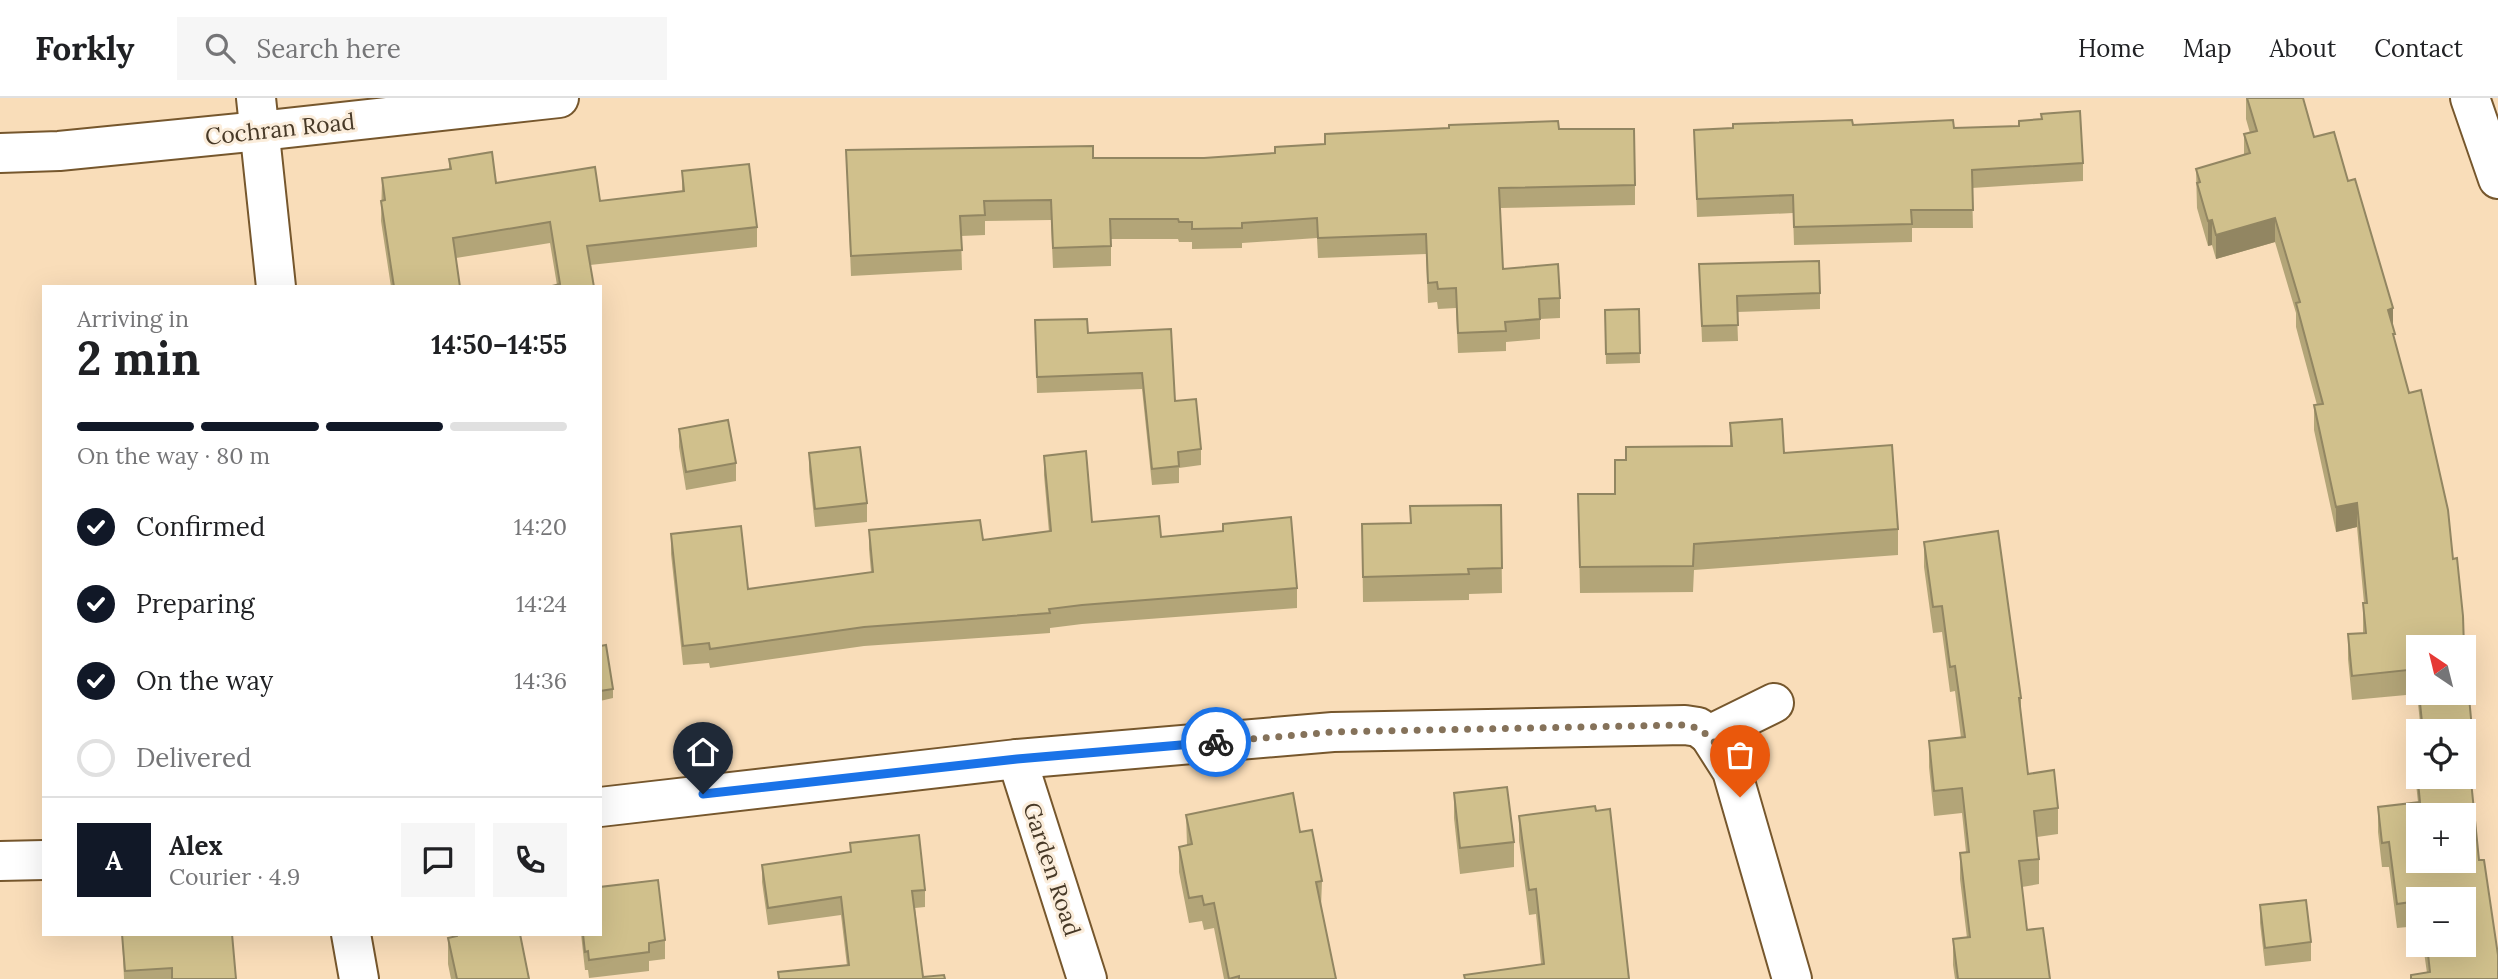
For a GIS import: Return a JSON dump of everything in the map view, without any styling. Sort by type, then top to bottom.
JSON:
[{"type":"street","name":"Cochran Road","points":[[0,153],[59,151],[258,115],[559,98]]},
{"type":"street","points":[[2469,98],[2498,179]]},
{"type":"street","points":[[258,115],[276,285]]},
{"type":"street","points":[[1709,734],[1774,703]]},
{"type":"street","points":[[602,807],[1017,759],[1333,732],[1685,725],[1698,727],[1709,734],[1732,771],[1792,979]]},
{"type":"street","name":"Garden Road","points":[[1017,759],[1087,979]]},
{"type":"street","points":[[0,862],[42,860]]},
{"type":"street","points":[[351,936],[359,979]]},
{"type":"building","points":[[2247,98],[2303,98],[2314,137],[2334,132],[2348,181],[2355,179],[2393,308],[2388,310],[2409,393],[2421,390],[2448,510],[2453,559],[2457,558],[2464,635],[2406,635],[2406,670],[2352,676],[2348,634],[2366,633],[2363,603],[2367,603],[2357,503],[2336,507],[2314,405],[2323,404],[2296,303],[2300,302],[2275,218],[2216,235],[2212,220],[2208,221],[2197,183],[2200,182],[2196,169],[2250,153],[2244,134],[2257,131]]},
{"type":"building","points":[[2080,111],[2083,163],[1972,170],[1973,210],[1911,210],[1912,224],[1794,227],[1793,195],[1697,199],[1694,130],[1733,128],[1733,124],[1852,120],[1853,125],[1953,120],[1954,128],[2019,126],[2019,121],[2042,119],[2041,114]]},
{"type":"building","points":[[1558,121],[1559,129],[1634,129],[1635,185],[1499,188],[1503,269],[1558,264],[1560,298],[1539,299],[1540,319],[1505,322],[1506,331],[1458,333],[1456,288],[1438,289],[1437,282],[1428,283],[1426,234],[1318,238],[1317,218],[1242,223],[1242,228],[1192,229],[1192,222],[1179,222],[1178,219],[1110,219],[1111,246],[1053,248],[1051,200],[984,201],[985,215],[960,216],[962,250],[851,256],[846,150],[1093,146],[1093,158],[1204,158],[1275,153],[1275,147],[1325,144],[1325,134]]},
{"type":"building","points":[[492,152],[496,183],[595,167],[600,201],[684,191],[682,171],[749,164],[757,227],[587,246],[594,285],[556,285],[560,284],[550,222],[453,238],[460,285],[394,285],[381,201],[385,200],[382,178],[451,169],[449,159]]},
{"type":"building","points":[[1819,261],[1820,293],[1737,296],[1738,325],[1702,326],[1699,264]]},
{"type":"building","points":[[1639,309],[1640,353],[1606,354],[1605,310]]},
{"type":"building","points":[[1087,319],[1088,333],[1171,329],[1175,401],[1196,399],[1201,449],[1178,452],[1179,466],[1152,469],[1142,373],[1037,377],[1035,320]]},
{"type":"building","points":[[1782,419],[1784,453],[1892,445],[1898,529],[1694,544],[1693,566],[1580,567],[1578,494],[1615,494],[1615,460],[1626,460],[1626,447],[1732,446],[1730,423]]},
{"type":"building","points":[[728,420],[736,463],[686,472],[679,429]]},
{"type":"building","points":[[860,447],[867,503],[815,509],[809,453]]},
{"type":"building","points":[[1086,451],[1092,522],[1159,516],[1161,537],[1223,531],[1223,524],[1291,517],[1297,588],[1082,605],[1049,609],[1050,613],[864,627],[710,649],[709,643],[683,646],[671,534],[741,526],[748,589],[873,572],[869,530],[980,520],[983,540],[1051,531],[1044,456]]},
{"type":"building","points":[[1501,505],[1502,568],[1468,569],[1469,574],[1363,577],[1362,524],[1411,523],[1410,506]]},
{"type":"building","points":[[1998,531],[2021,698],[2028,774],[2054,770],[2058,808],[2034,811],[2039,859],[2019,861],[2027,930],[2043,928],[2050,979],[1958,979],[1953,939],[1970,937],[1960,853],[1969,852],[1962,788],[1934,791],[1929,741],[1965,737],[1955,666],[1950,667],[1942,606],[1933,607],[1924,542]]},
{"type":"building","points":[[606,645],[613,689],[602,691],[602,646]]},
{"type":"building","points":[[2420,705],[2470,705],[2471,719],[2422,719]]},
{"type":"building","points":[[1507,787],[1514,842],[1460,848],[1454,793]]},
{"type":"building","points":[[2419,789],[2472,789],[2473,803],[2412,803],[2420,802]]},
{"type":"building","points":[[1293,793],[1300,832],[1312,830],[1322,881],[1316,882],[1336,979],[1239,979],[1239,976],[1229,979],[1214,903],[1204,905],[1202,896],[1189,898],[1179,847],[1192,844],[1186,815]]},
{"type":"building","points":[[2406,804],[2406,873],[2476,873],[2476,830],[2479,860],[2484,860],[2498,955],[2498,979],[2411,979],[2411,975],[2430,972],[2428,957],[2476,957],[2476,887],[2406,887],[2406,903],[2397,904],[2389,842],[2382,843],[2378,807]]},
{"type":"building","points":[[1595,806],[1596,811],[1610,809],[1629,979],[1465,979],[1464,975],[1544,964],[1536,889],[1529,890],[1519,816]]},
{"type":"building","points":[[919,835],[925,890],[912,891],[923,977],[944,975],[945,979],[779,979],[778,972],[849,965],[841,897],[768,908],[762,865],[851,852],[850,843]]},
{"type":"building","points":[[658,880],[665,940],[649,943],[649,952],[589,960],[583,936],[602,936],[602,887]]},
{"type":"building","points":[[2306,900],[2311,942],[2265,948],[2260,905]]},
{"type":"building","points":[[122,936],[232,936],[236,979],[172,979],[172,968],[125,971]]},
{"type":"building","points":[[520,936],[529,979],[457,979],[448,938]]},
{"type":"way so far","points":[[1216,742],[1333,732],[1685,725],[1698,727],[1709,734],[1732,771],[1740,797]]},
{"type":"route","points":[[703,794],[1017,759],[1216,742]]}]
